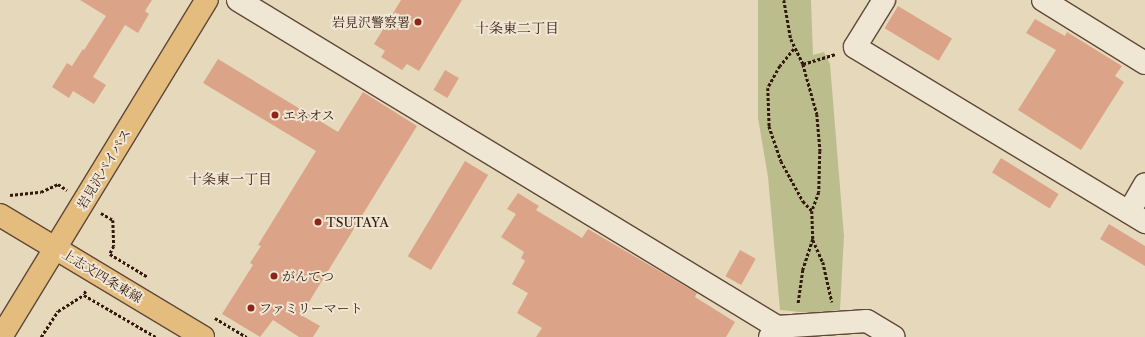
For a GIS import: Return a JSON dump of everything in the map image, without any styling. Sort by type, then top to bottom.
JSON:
[{"type":"main road","name":"岩見沢バイパス","points":[[1,337],[207,0]]},
{"type":"main road","name":"上志文四条東線","points":[[3,205],[56,248],[203,337]]},
{"type":"street","points":[[238,0],[774,332],[798,325],[867,321],[894,337]]},
{"type":"street","points":[[884,0],[855,47],[1137,217],[1145,184]]},
{"type":"street","points":[[1043,0],[1145,63]]},
{"type":"path","points":[[784,0],[794,49],[803,64],[817,114],[820,151],[819,192],[812,211],[812,240],[797,296],[798,325]]},
{"type":"path","points":[[803,64],[855,47]]},
{"type":"path","points":[[794,49],[780,66],[768,88],[769,126],[781,161],[803,201],[812,211]]},
{"type":"path","points":[[3,205],[22,196],[41,192],[58,184],[84,203],[113,220],[114,246],[110,254],[149,278]]},
{"type":"path","points":[[812,240],[830,286],[834,322]]},
{"type":"path","points":[[41,337],[58,311],[84,295]]},
{"type":"path","points":[[208,313],[247,337]]},
{"type":"green space","points":[[758,0],[811,0],[813,55],[824,52],[830,64],[844,236],[840,310],[809,313],[780,310],[768,177],[758,118]]},
{"type":"building","points":[[80,0],[152,0],[145,11],[149,14],[138,33],[125,25],[93,77],[106,85],[94,104],[73,91],[69,98],[52,87],[67,63],[72,66],[106,16]]},
{"type":"building","name":"岩見沢警察署","points":[[401,0],[462,0],[419,71],[407,64],[402,70],[381,57],[385,51],[374,44]]},
{"type":"building","points":[[898,6],[952,38],[939,61],[885,28]]},
{"type":"building","points":[[1035,19],[1065,36],[1067,32],[1122,66],[1115,76],[1124,82],[1081,150],[1018,110],[1056,50],[1026,33]]},
{"type":"building","points":[[218,59],[338,132],[363,92],[417,126],[301,315],[320,326],[313,337],[299,337],[273,320],[260,337],[222,314],[253,265],[250,263],[261,246],[258,245],[316,151],[203,83]]},
{"type":"building","points":[[445,70],[459,78],[447,98],[434,90]]},
{"type":"building","points":[[1001,158],[1059,194],[1050,208],[992,172]]},
{"type":"building","points":[[465,161],[488,175],[431,270],[408,256]]},
{"type":"building","points":[[518,193],[539,206],[536,210],[582,238],[588,229],[697,293],[695,297],[735,322],[726,337],[536,337],[542,328],[517,313],[528,293],[512,284],[525,261],[521,258],[524,252],[501,237],[516,214],[507,209]]},
{"type":"building","points":[[1109,224],[1145,246],[1145,266],[1100,239]]},
{"type":"building","points":[[740,250],[756,259],[741,285],[725,276]]},
{"type":"place","name":"岩見沢警察署","points":[[418,22]]},
{"type":"place","name":"エネオス","points":[[275,115]]},
{"type":"place","name":"TSUTAYA","points":[[318,222]]},
{"type":"place","name":"がんてつ","points":[[274,276]]},
{"type":"place","name":"ファミリーマート","points":[[251,308]]},
{"type":"district","name":"十条東二丁目","points":[[517,28]]},
{"type":"district","name":"十条東一丁目","points":[[230,179]]}]
